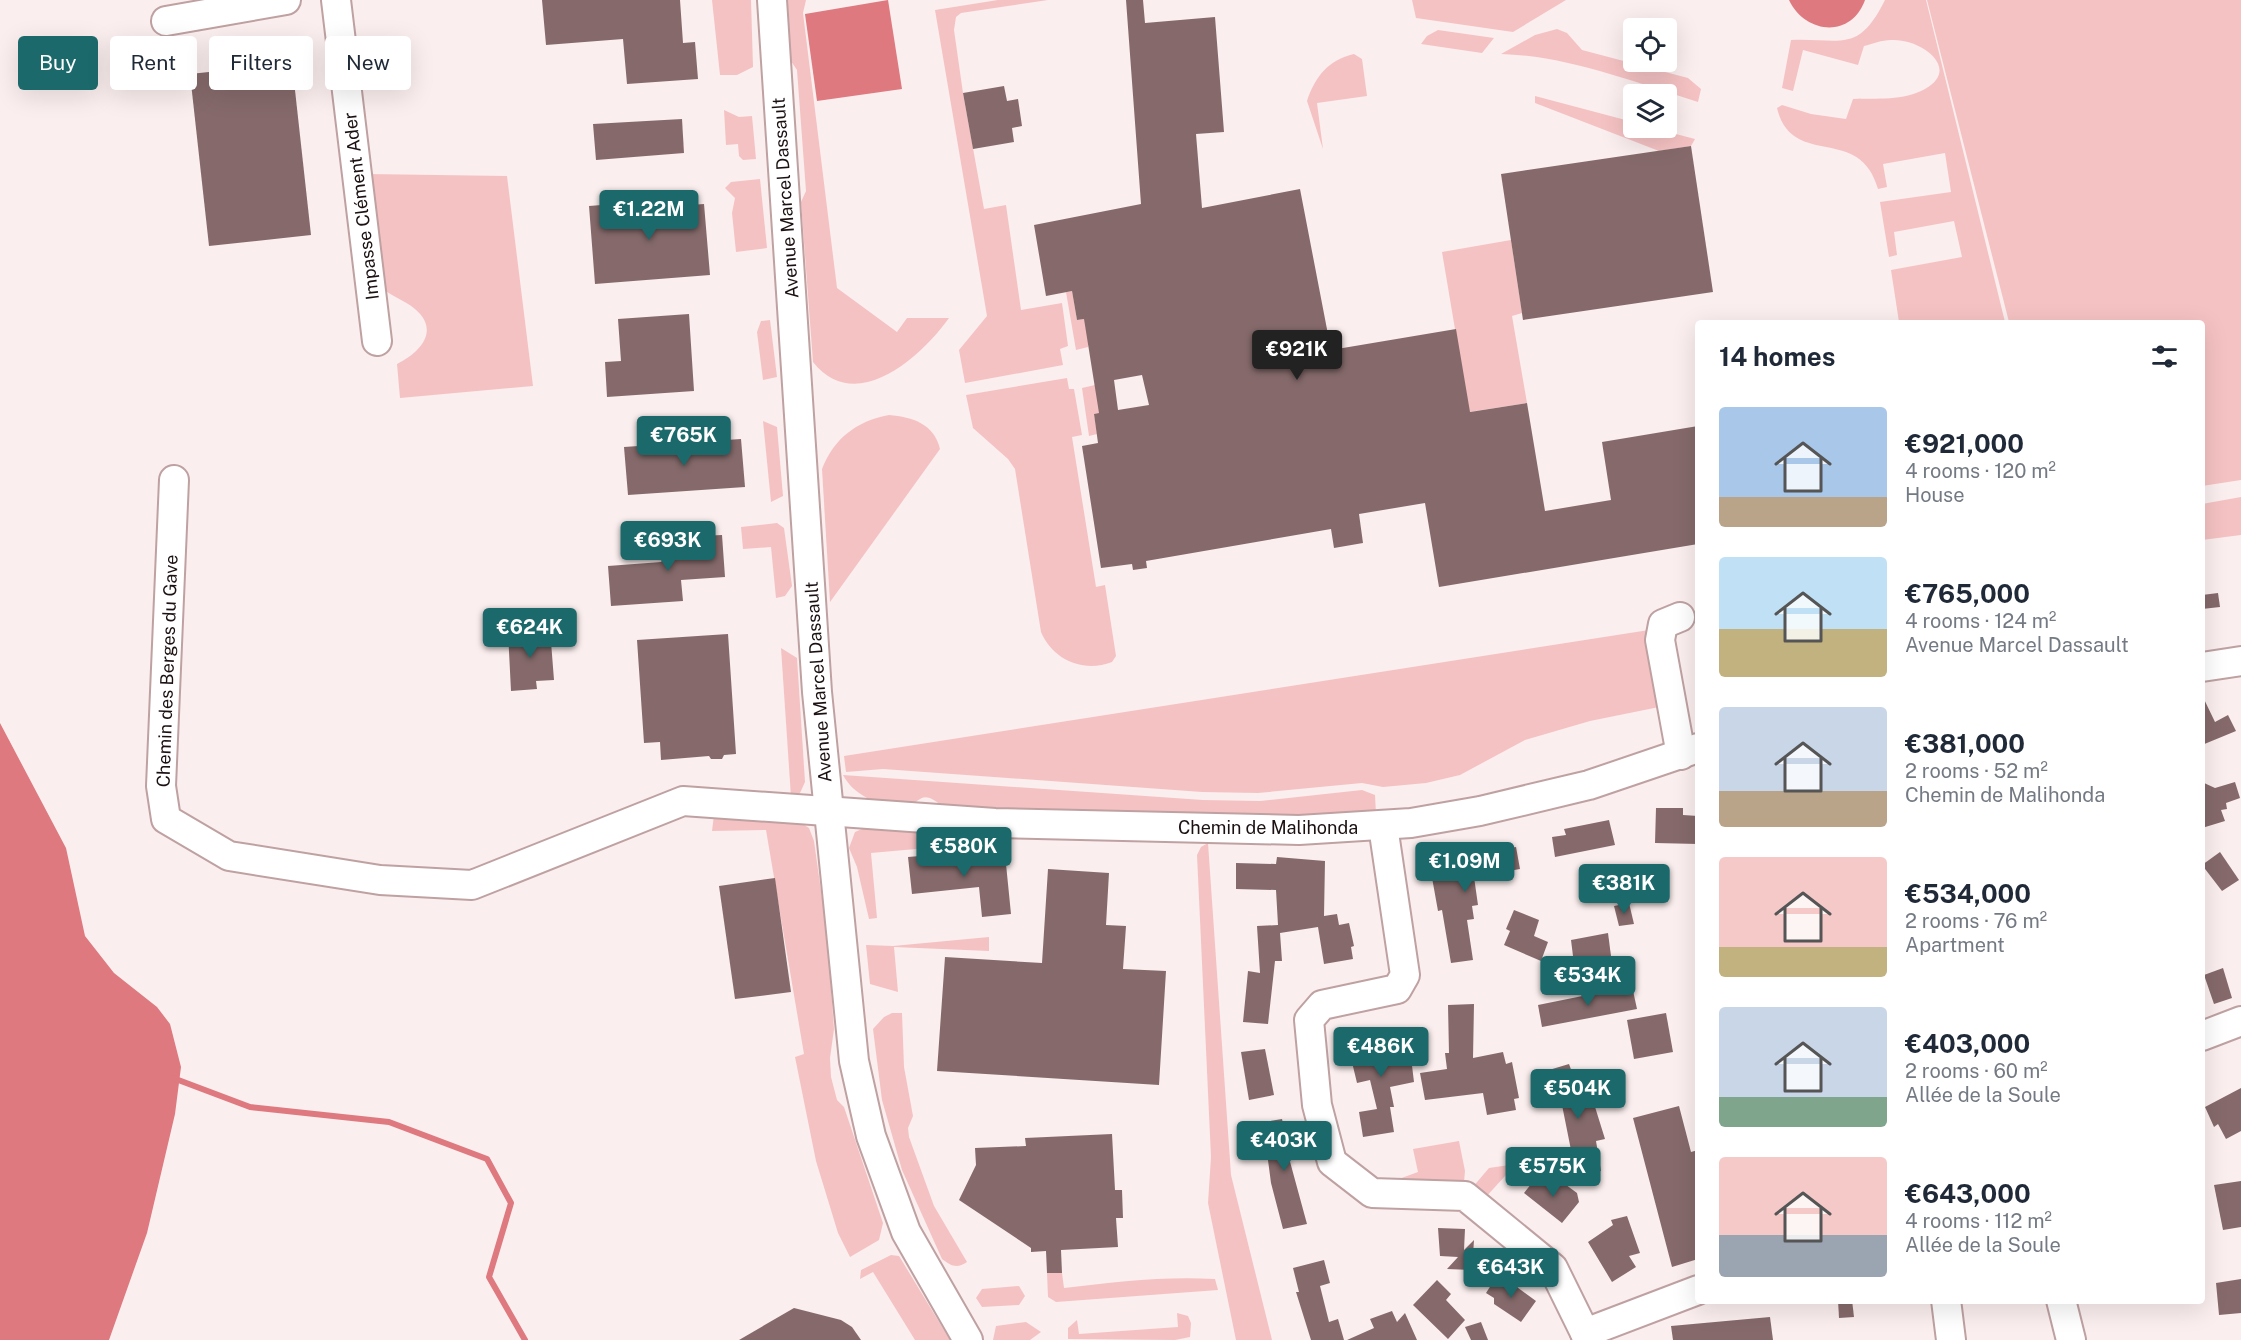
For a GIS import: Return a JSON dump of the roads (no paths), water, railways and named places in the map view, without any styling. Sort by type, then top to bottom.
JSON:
[{"type":"street","points":[[166,21],[285,0]]},
{"type":"street","name":"Impasse Clément Ader","points":[[336,0],[377,341]]},
{"type":"street","name":"Avenue Marcel Dassault","points":[[772,0],[817,692],[854,1061],[872,1136],[906,1232],[968,1340]]},
{"type":"street","name":"Chemin des Berges du Gave","points":[[174,480],[163,797],[166,819],[229,856],[380,880],[472,885],[683,801],[828,812]]},
{"type":"street","points":[[1680,617],[1663,624],[1660,640],[1689,752]]},
{"type":"street","points":[[2205,667],[2241,661]]},
{"type":"street","name":"Chemin de Malihonda","points":[[828,812],[995,823],[1203,830],[1299,830],[1383,826],[1480,811],[1589,785],[1689,752]]},
{"type":"street","points":[[1383,826],[1405,975],[1397,990],[1322,1005],[1310,1020],[1317,1105],[1332,1162],[1372,1193],[1465,1196],[1553,1268],[1582,1337],[1695,1291]]},
{"type":"street","points":[[2205,1035],[2241,1021]]},
{"type":"street","points":[[1951,1304],[1951,1340]]},
{"type":"street","points":[[2062,1304],[2071,1340]]},
{"type":"waterway","points":[[173,1078],[250,1107],[389,1122],[487,1159],[511,1203],[489,1277],[525,1340]]}]
